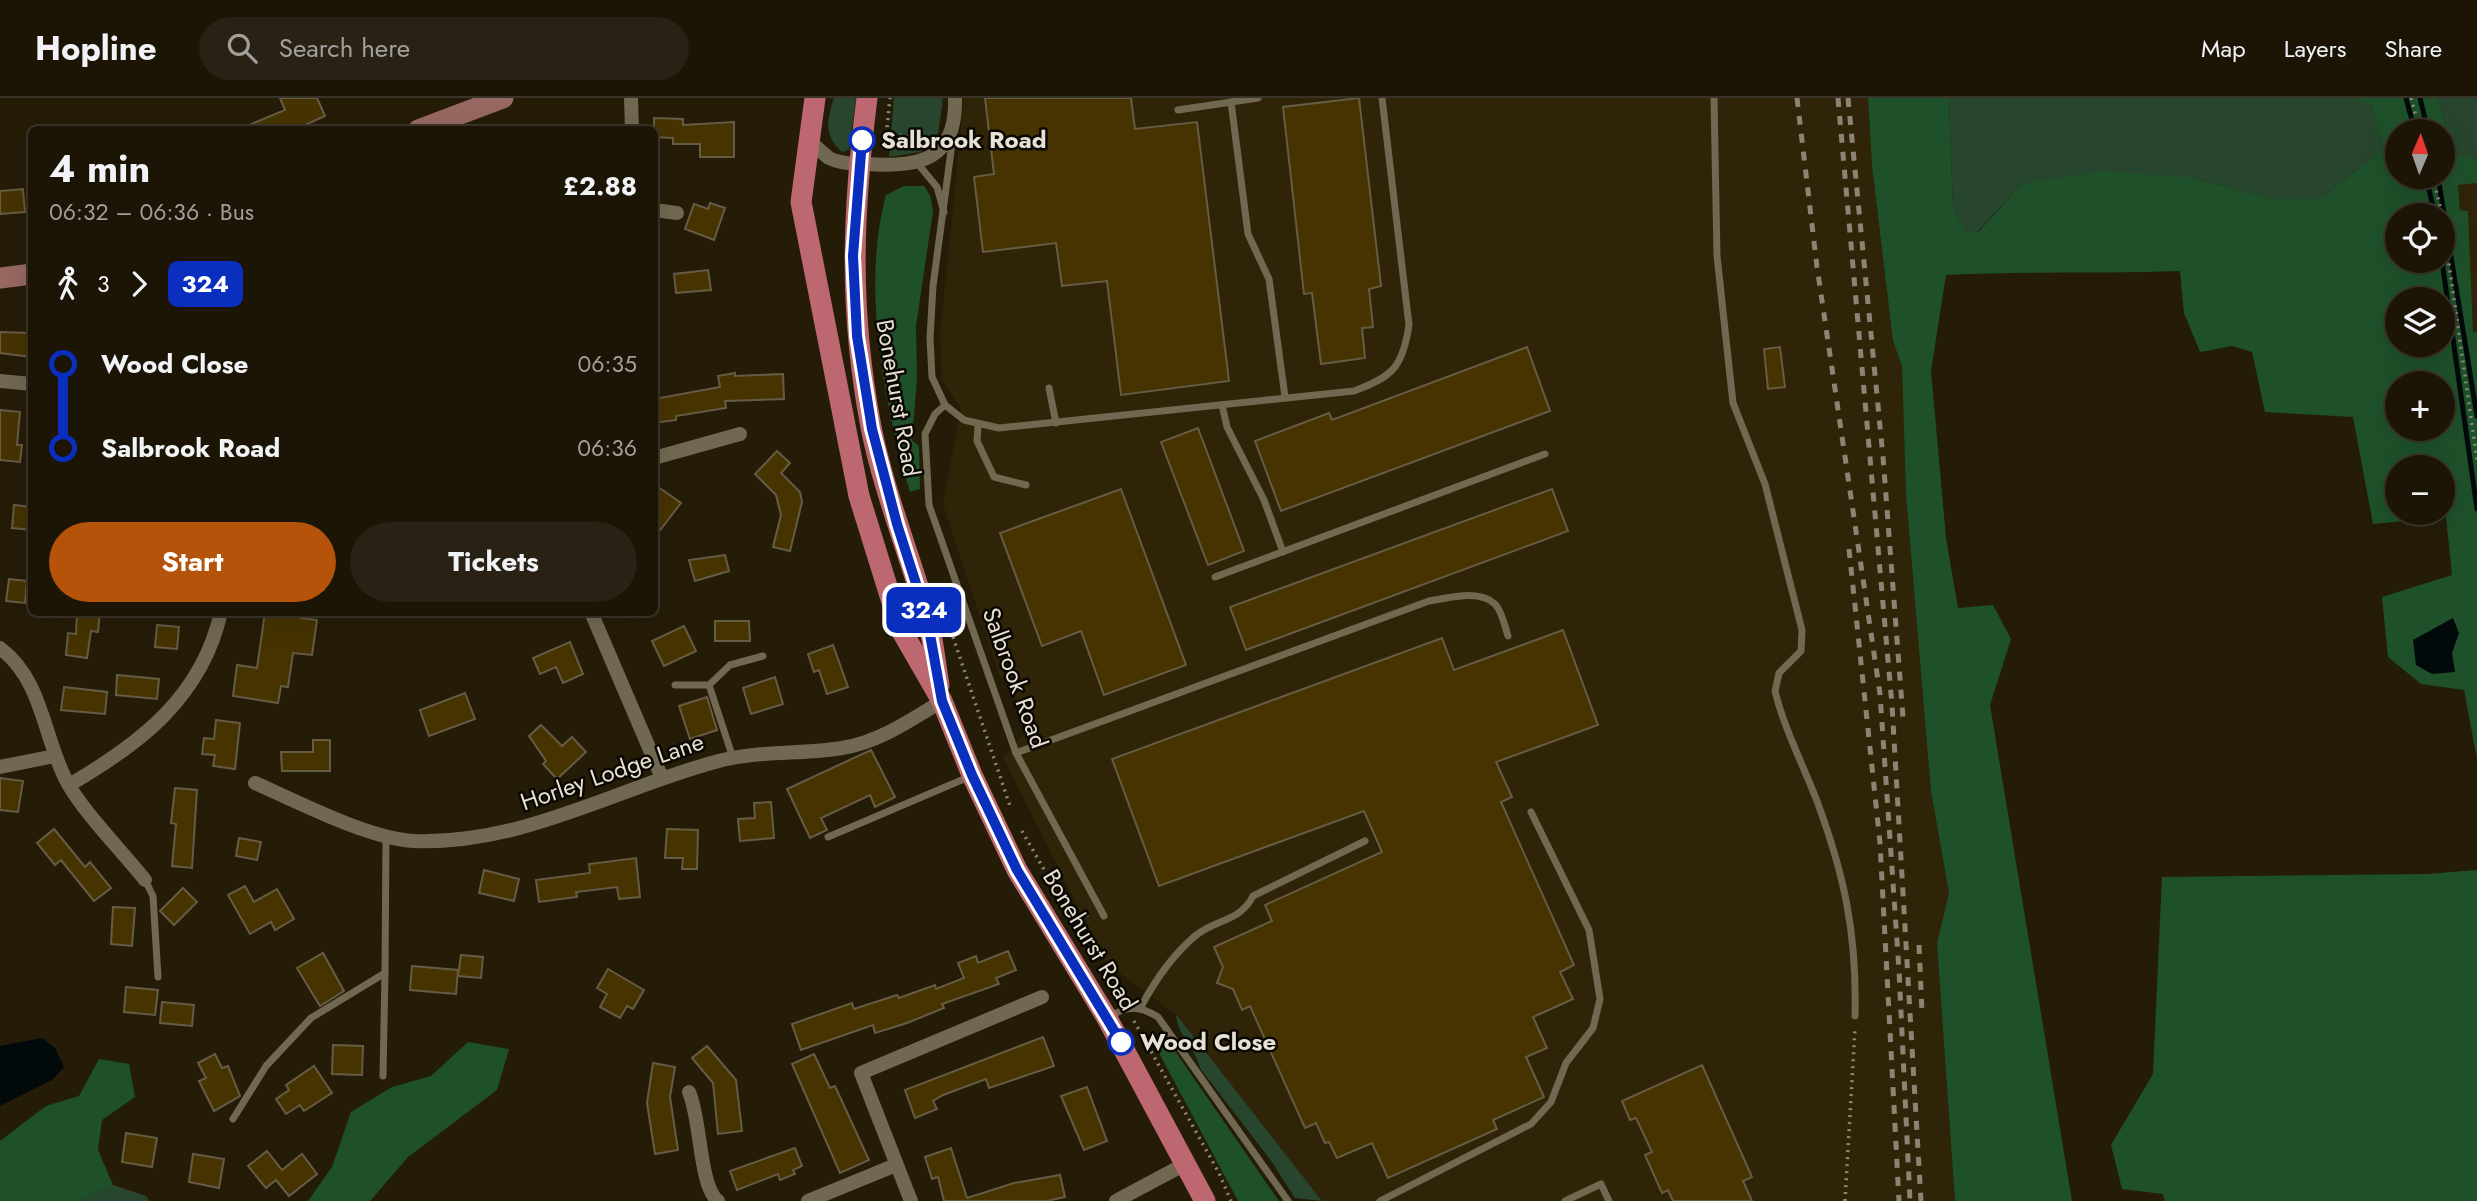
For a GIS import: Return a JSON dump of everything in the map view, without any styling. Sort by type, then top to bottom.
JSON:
[{"type":"main road","name":"Bonehurst Road","points":[[814,98],[801,202],[859,496],[900,628],[942,701],[972,775],[1017,870],[1107,1018],[1205,1201]]},
{"type":"main road","name":"Bonehurst Road","points":[[867,98],[859,164],[853,256],[857,336],[872,429],[897,524],[927,618],[942,701]]},
{"type":"street","points":[[425,126],[466,104],[503,98]]},
{"type":"street","points":[[631,98],[632,126]]},
{"type":"street","points":[[802,98],[809,132],[831,159],[859,164],[918,164],[938,152],[945,143],[955,115],[955,98]]},
{"type":"street","points":[[658,211],[677,213]]},
{"type":"street","points":[[0,278],[28,274]]},
{"type":"street","points":[[0,382],[28,384]]},
{"type":"street","points":[[658,457],[740,434]]},
{"type":"street","points":[[69,785],[111,760],[170,710],[199,674],[220,616]]},
{"type":"street","points":[[593,616],[662,778]]},
{"type":"street","points":[[0,648],[20,667],[38,698],[54,755],[69,785],[145,880]]},
{"type":"street","name":"Horley Lodge Lane","points":[[255,783],[386,836],[413,841],[460,839],[560,818],[662,778],[733,758],[843,748],[879,737],[942,701]]},
{"type":"street","points":[[0,767],[54,755]]},
{"type":"street","points":[[911,1201],[861,1073],[1042,997]]},
{"type":"street","points":[[689,1091],[696,1107],[708,1185],[712,1197],[718,1201]]},
{"type":"street","points":[[1116,1201],[1187,1163]]},
{"type":"street","points":[[808,1201],[896,1165]]},
{"type":"lane","points":[[1178,110],[1258,98]]},
{"type":"lane","points":[[955,115],[945,216],[933,286],[930,338],[932,377],[944,405],[978,426],[999,428],[1354,391],[1377,383],[1397,368],[1406,347],[1409,325],[1382,98]]},
{"type":"lane","points":[[1714,98],[1717,256],[1733,403],[1765,484],[1802,630],[1801,651],[1779,673],[1775,691],[1835,852],[1852,917],[1855,1016]]},
{"type":"lane","points":[[1231,102],[1248,234],[1269,279],[1285,397]]},
{"type":"lane","points":[[918,164],[937,187],[945,216]]},
{"type":"lane","points":[[1049,388],[1056,423]]},
{"type":"lane","name":"Salbrook Road","points":[[944,405],[935,414],[925,434],[929,505],[1016,753],[1102,913]]},
{"type":"lane","points":[[1222,405],[1227,427],[1264,500],[1283,552]]},
{"type":"lane","points":[[978,426],[977,441],[994,477],[1026,485]]},
{"type":"lane","points":[[1215,577],[1545,454]]},
{"type":"lane","points":[[1016,753],[1429,601],[1464,596],[1483,597],[1497,605],[1508,636]]},
{"type":"lane","points":[[675,685],[709,685],[730,666],[763,656]]},
{"type":"lane","points":[[709,685],[733,758]]},
{"type":"lane","points":[[828,837],[972,775]]},
{"type":"lane","points":[[1380,1201],[1531,1124],[1551,1102],[1566,1063],[1593,1028],[1601,999],[1589,930],[1531,812]]},
{"type":"lane","points":[[383,1076],[386,836]]},
{"type":"lane","points":[[1141,1007],[1154,981],[1196,935],[1246,909],[1253,896],[1366,841]]},
{"type":"lane","points":[[145,880],[153,896],[158,977]]},
{"type":"lane","points":[[233,1119],[266,1066],[311,1018],[385,973]]},
{"type":"lane","points":[[1107,1018],[1125,1008],[1141,1007],[1158,1017],[1288,1201]]},
{"type":"lane","points":[[1565,1201],[1601,1184],[1609,1201]]},
{"type":"path","points":[[2411,98],[2417,119]]},
{"type":"path","points":[[886,134],[930,139],[938,152]]},
{"type":"path","points":[[2450,273],[2477,460]]},
{"type":"path","points":[[1074,922],[1102,913]]},
{"type":"path","points":[[1844,1201],[1855,1016]]},
{"type":"shaded area","points":[[964,98],[1868,98],[1872,166],[1893,341],[1902,366],[1906,495],[1931,791],[1949,893],[1937,943],[1955,1201],[1322,1201],[1176,1014],[1107,964],[1003,758],[1030,728],[1005,676],[1000,677],[943,504],[961,408],[942,381],[940,335]]},
{"type":"shaded area","points":[[2477,183],[2477,332],[2473,332],[2468,211],[2460,210],[2458,185]]},
{"type":"shaded area","points":[[2453,618],[2459,633],[2452,653],[2455,672],[2432,674],[2416,665],[2413,640]]},
{"type":"shaded area","points":[[42,1038],[55,1048],[64,1067],[52,1080],[0,1106],[0,1046]]},
{"type":"green space","points":[[834,98],[856,98],[849,150],[842,152],[832,139],[828,127]]},
{"type":"green space","points":[[894,98],[943,98],[937,142],[920,152],[889,157]]},
{"type":"green space","points":[[1868,98],[1949,98],[1953,208],[1967,233],[1979,231],[2022,184],[2103,171],[2193,178],[2271,199],[2320,199],[2383,149],[2371,105],[2353,98],[2437,98],[2444,119],[2385,119],[2385,189],[2455,189],[2455,155],[2477,159],[2477,183],[2458,185],[2460,210],[2468,211],[2473,332],[2477,332],[2477,759],[2464,690],[2421,684],[2388,657],[2382,597],[2452,575],[2447,525],[2455,525],[2455,455],[2385,455],[2385,523],[2373,524],[2353,417],[2265,412],[2252,352],[2232,346],[2200,352],[2184,313],[2180,271],[1946,275],[1931,371],[1946,538],[1958,608],[1993,605],[2011,639],[1990,705],[2072,1201],[1955,1201],[1937,943],[1949,893],[1931,791],[1906,495],[1902,366],[1893,341],[1872,166]]},
{"type":"green space","points":[[1949,98],[2353,98],[2371,105],[2383,149],[2320,199],[2271,199],[2193,178],[2022,184],[1978,231],[1967,233],[1953,208]]},
{"type":"green space","points":[[2437,98],[2477,98],[2477,159],[2455,156],[2455,119],[2444,119]]},
{"type":"green space","points":[[904,186],[924,186],[930,195],[933,211],[916,326],[917,378],[912,440],[919,446],[920,489],[910,492],[884,383],[876,305],[879,230],[886,195]]},
{"type":"green space","points":[[2477,870],[2477,1201],[2165,1201],[2163,1194],[2122,1189],[2111,1145],[2153,1074],[2162,877],[2427,874]]},
{"type":"green space","points":[[1176,1014],[1322,1201],[1295,1198],[1272,1162],[1200,1068],[1179,1028]]},
{"type":"green space","points":[[1161,1040],[1168,1041],[1279,1201],[1238,1201],[1158,1051]]},
{"type":"green space","points":[[468,1042],[509,1049],[497,1090],[408,1157],[370,1201],[308,1201],[332,1167],[351,1112],[392,1087],[431,1076]]},
{"type":"green space","points":[[99,1059],[129,1064],[135,1097],[102,1120],[98,1150],[113,1185],[80,1201],[0,1201],[0,1141],[46,1106],[79,1096]]},
{"type":"green space","points":[[113,1185],[146,1196],[149,1201],[80,1201]]},
{"type":"building","points":[[280,98],[317,98],[325,116],[303,126],[247,126],[285,110]]},
{"type":"building","points":[[985,98],[1131,98],[1135,129],[1197,122],[1229,381],[1121,395],[1107,281],[1062,286],[1056,243],[983,252],[974,177],[994,174]]},
{"type":"building","points":[[1359,98],[1381,286],[1369,289],[1373,327],[1362,328],[1365,358],[1321,364],[1312,293],[1304,294],[1283,107]]},
{"type":"building","points":[[654,118],[683,119],[683,125],[734,122],[734,157],[700,157],[700,144],[673,144],[673,138],[658,137],[658,126],[654,126]]},
{"type":"building","points":[[23,189],[25,212],[0,214],[0,191]]},
{"type":"building","points":[[710,203],[725,208],[714,240],[685,229],[694,204],[708,209]]},
{"type":"building","points":[[708,270],[711,290],[676,293],[674,274]]},
{"type":"building","points":[[0,332],[28,333],[28,356],[0,353]]},
{"type":"building","points":[[1527,347],[1550,411],[1281,511],[1255,441],[1329,413],[1332,420]]},
{"type":"building","points":[[1780,347],[1785,387],[1768,389],[1764,349]]},
{"type":"building","points":[[735,373],[735,376],[783,374],[784,399],[725,401],[726,408],[676,416],[676,420],[658,422],[658,398],[720,387],[718,376]]},
{"type":"building","points":[[0,410],[20,412],[17,445],[22,445],[20,462],[0,460]]},
{"type":"building","points":[[1198,428],[1244,551],[1208,565],[1161,442]]},
{"type":"building","points":[[777,451],[790,463],[781,473],[800,492],[802,502],[790,551],[773,547],[781,515],[776,495],[755,474]]},
{"type":"building","points":[[658,487],[681,503],[658,533]]},
{"type":"building","points":[[1121,489],[1186,665],[1104,695],[1081,631],[1042,646],[1000,533]]},
{"type":"building","points":[[1552,489],[1568,531],[1246,650],[1230,607]]},
{"type":"building","points":[[14,505],[28,507],[28,530],[12,528]]},
{"type":"building","points":[[725,555],[729,571],[695,581],[689,560]]},
{"type":"building","points":[[9,579],[27,581],[25,603],[6,601]]},
{"type":"building","points":[[77,616],[100,616],[98,632],[91,631],[87,658],[66,655],[68,633],[76,634]]},
{"type":"building","points":[[264,616],[300,616],[317,620],[312,655],[293,653],[288,687],[281,686],[278,703],[233,696],[237,665],[257,668]]},
{"type":"building","points":[[715,621],[749,621],[750,641],[715,641]]},
{"type":"building","points":[[157,625],[179,627],[177,649],[155,647]]},
{"type":"building","points":[[684,626],[696,651],[664,666],[652,641]]},
{"type":"building","points":[[1563,630],[1598,725],[1496,762],[1512,797],[1501,802],[1574,965],[1560,972],[1573,999],[1533,1017],[1547,1048],[1526,1057],[1544,1097],[1493,1120],[1497,1129],[1388,1178],[1372,1143],[1337,1158],[1329,1142],[1325,1143],[1316,1123],[1305,1128],[1250,1006],[1242,1010],[1233,989],[1217,983],[1223,967],[1214,947],[1272,921],[1265,905],[1382,852],[1364,811],[1159,886],[1112,759],[1442,638],[1454,670]]},
{"type":"building","points":[[570,642],[583,674],[563,683],[556,667],[540,674],[533,658]]},
{"type":"building","points":[[833,645],[848,687],[827,694],[819,670],[814,672],[808,654]]},
{"type":"building","points":[[117,675],[159,679],[157,699],[116,695]]},
{"type":"building","points":[[775,677],[783,704],[751,714],[743,688]]},
{"type":"building","points":[[64,687],[107,692],[105,714],[61,710]]},
{"type":"building","points":[[465,693],[475,719],[429,736],[420,710]]},
{"type":"building","points":[[707,697],[717,730],[690,739],[679,706]]},
{"type":"building","points":[[216,720],[240,723],[235,769],[213,766],[215,755],[202,754],[204,738],[214,739]]},
{"type":"building","points":[[541,725],[562,746],[572,737],[586,752],[557,779],[543,764],[546,761],[529,736]]},
{"type":"building","points":[[313,740],[330,740],[330,771],[282,771],[281,752],[313,752]]},
{"type":"building","points":[[871,750],[895,797],[875,807],[870,795],[821,818],[827,830],[810,838],[787,789]]},
{"type":"building","points":[[0,778],[23,781],[18,812],[0,810]]},
{"type":"building","points":[[175,788],[197,790],[192,868],[172,866],[176,824],[171,823]]},
{"type":"building","points":[[771,802],[774,838],[740,841],[738,819],[755,818],[754,803]]},
{"type":"building","points":[[54,829],[85,867],[90,862],[111,888],[94,901],[61,860],[55,865],[37,843]]},
{"type":"building","points":[[667,829],[698,830],[697,869],[682,869],[683,858],[665,858]]},
{"type":"building","points":[[239,838],[261,842],[257,860],[236,856]]},
{"type":"building","points":[[636,858],[640,897],[619,899],[617,887],[576,892],[577,897],[539,902],[536,880],[590,873],[589,864]]},
{"type":"building","points":[[484,870],[519,879],[514,901],[479,893]]},
{"type":"building","points":[[245,886],[254,902],[277,889],[294,919],[275,930],[271,922],[250,934],[228,895]]},
{"type":"building","points":[[183,888],[197,902],[174,925],[160,911]]},
{"type":"building","points":[[113,907],[135,908],[132,946],[111,944]]},
{"type":"building","points":[[1008,951],[1016,970],[996,978],[999,984],[942,1004],[944,1008],[907,1023],[875,1033],[873,1025],[801,1050],[792,1024],[852,1003],[854,1009],[897,995],[899,998],[935,985],[936,989],[964,978],[958,963],[976,956],[978,963]]},
{"type":"building","points":[[323,953],[344,991],[320,1006],[297,968]]},
{"type":"building","points":[[461,955],[483,957],[481,978],[458,976]]},
{"type":"building","points":[[412,966],[458,970],[456,994],[410,990]]},
{"type":"building","points":[[608,969],[644,990],[633,1009],[627,1006],[620,1018],[600,1007],[607,994],[597,988]]},
{"type":"building","points":[[126,987],[158,990],[155,1015],[124,1012]]},
{"type":"building","points":[[162,1002],[194,1005],[192,1026],[160,1023]]},
{"type":"building","points":[[1043,1037],[1054,1066],[989,1088],[986,1079],[943,1095],[933,1101],[937,1109],[915,1118],[905,1090]]},
{"type":"building","points":[[333,1045],[363,1046],[362,1075],[332,1074]]},
{"type":"building","points":[[707,1046],[736,1080],[742,1131],[718,1134],[713,1083],[692,1058]]},
{"type":"building","points":[[215,1054],[222,1068],[228,1066],[240,1096],[214,1111],[199,1081],[206,1078],[198,1063]]},
{"type":"building","points":[[814,1054],[830,1088],[835,1086],[869,1160],[840,1173],[792,1064]]},
{"type":"building","points":[[653,1063],[675,1067],[670,1097],[678,1150],[655,1154],[647,1103]]},
{"type":"building","points":[[1702,1065],[1752,1177],[1743,1181],[1752,1201],[1673,1201],[1668,1190],[1662,1193],[1645,1155],[1652,1152],[1636,1118],[1630,1120],[1622,1101]]},
{"type":"building","points":[[314,1066],[332,1093],[304,1111],[300,1105],[286,1114],[276,1099],[289,1090],[286,1085]]},
{"type":"building","points":[[1087,1087],[1107,1141],[1084,1150],[1061,1096]]},
{"type":"building","points":[[126,1133],[157,1138],[152,1167],[122,1162]]},
{"type":"building","points":[[795,1148],[802,1166],[793,1170],[795,1174],[780,1180],[778,1174],[737,1190],[730,1171]]},
{"type":"building","points":[[951,1148],[967,1198],[1014,1183],[1060,1175],[1065,1197],[1047,1201],[944,1201],[938,1177],[932,1179],[925,1157]]},
{"type":"building","points":[[267,1151],[282,1170],[302,1154],[317,1174],[289,1196],[276,1180],[266,1188],[248,1166]]},
{"type":"building","points":[[193,1154],[224,1159],[219,1188],[189,1182]]},
{"type":"waterway","points":[[2406,98],[2412,119]]},
{"type":"waterway","points":[[2420,98],[2425,119]]},
{"type":"waterway","points":[[2429,189],[2432,203]]},
{"type":"waterway","points":[[2440,189],[2477,416]]},
{"type":"waterway","points":[[2444,273],[2477,509]]},
{"type":"railway","points":[[1797,98],[1817,267],[1880,694],[1899,970],[1910,1201]]},
{"type":"railway","points":[[1838,98],[1892,705],[1921,1201]]},
{"type":"railway","points":[[1848,98],[1883,457],[1903,718]]},
{"type":"railway","points":[[1849,549],[1880,843],[1899,1201]]},
{"type":"railway","points":[[1919,945],[1922,1012]]},
{"type":"bus line","name":"324","points":[[862,140],[853,256],[857,336],[872,429],[897,524],[927,618],[942,701],[972,775],[1017,870],[1121,1042]]},
{"type":"place","name":"Salbrook Road","points":[[862,140]]},
{"type":"place","name":"Wood Close","points":[[1121,1042]]}]
